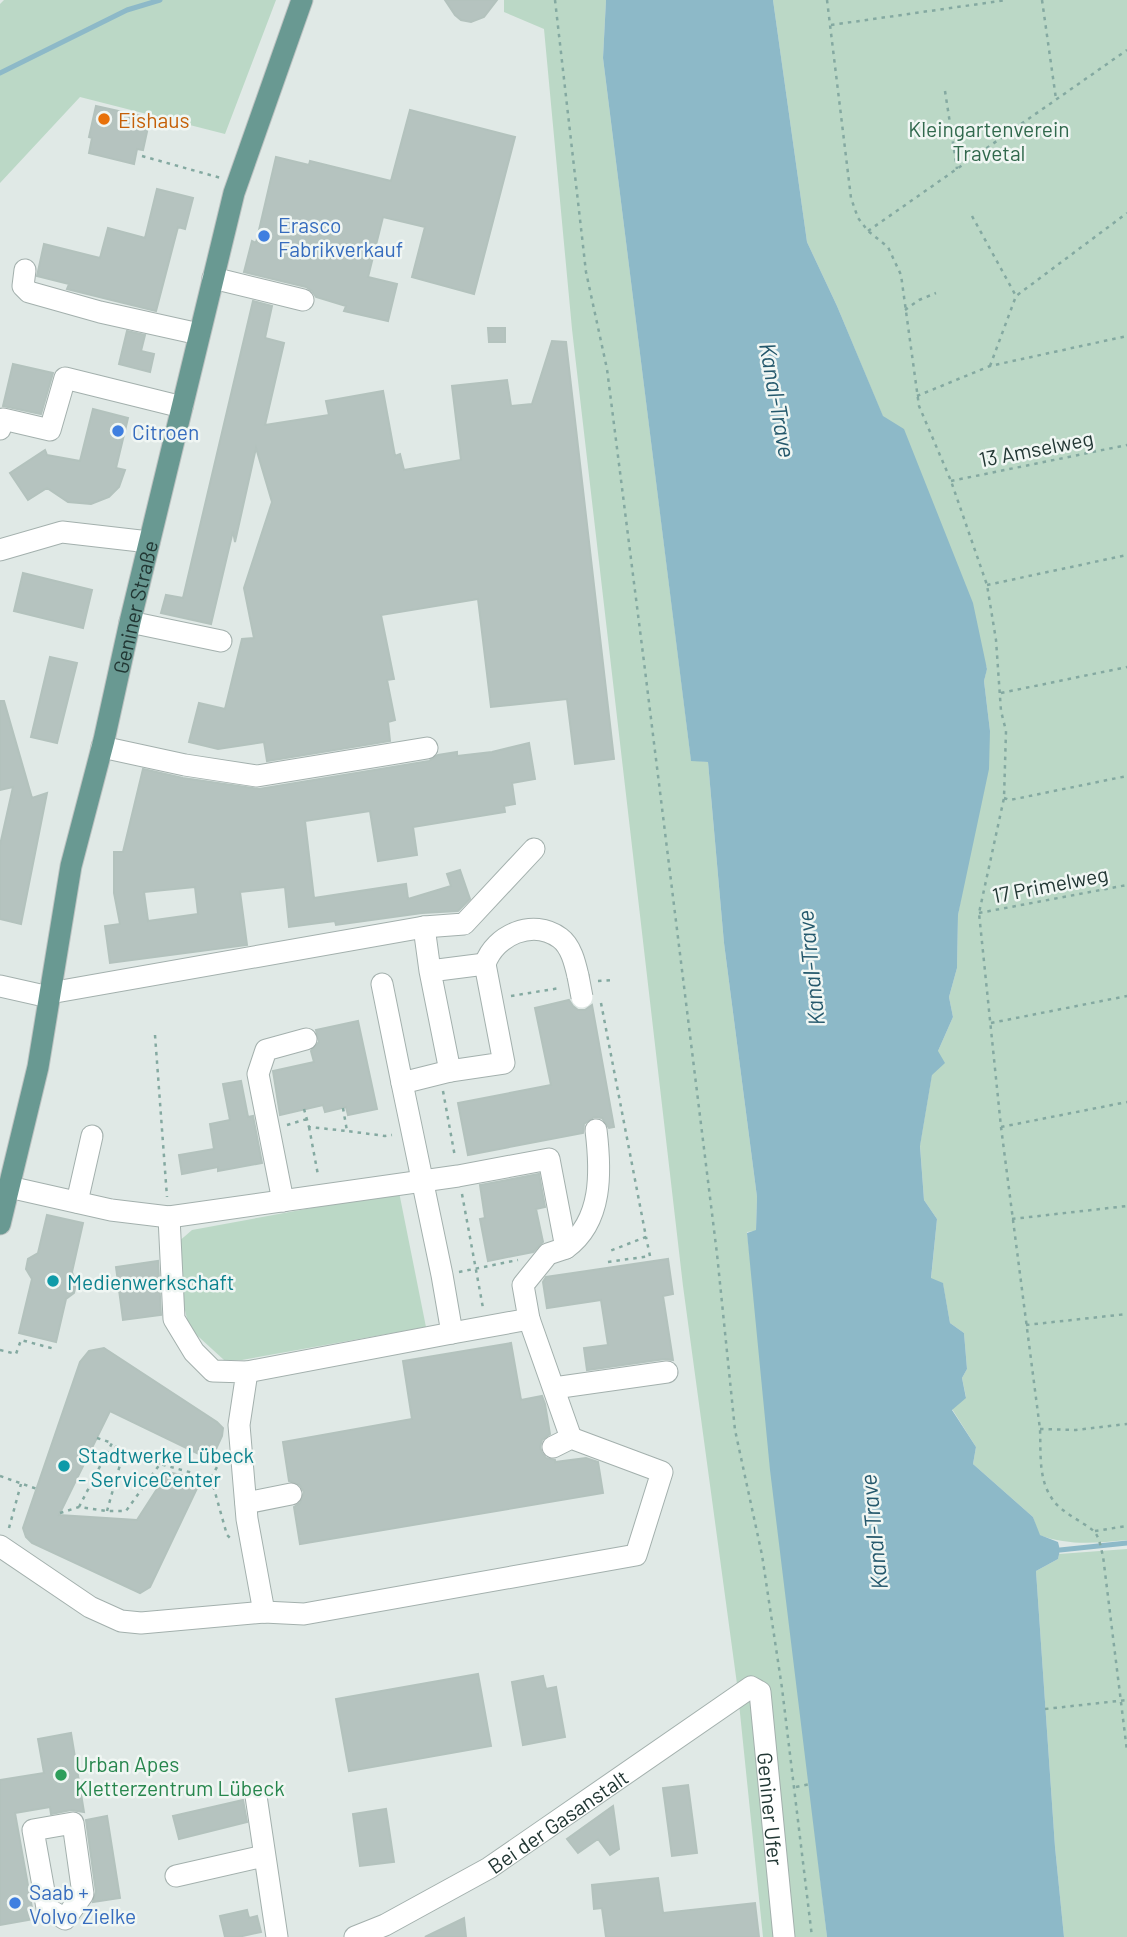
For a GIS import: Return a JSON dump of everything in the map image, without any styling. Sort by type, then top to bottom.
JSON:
[{"type":"main road","name":"Geniner Straße","points":[[0,1224],[7,1179],[38,1067],[71,866],[102,747],[199,334],[237,183],[302,0]]},
{"type":"street","points":[[25,270],[23,286],[29,292],[100,312],[199,334]]},
{"type":"street","points":[[213,278],[303,300]]},
{"type":"street","points":[[0,429],[3,419],[50,430],[65,378],[182,407]]},
{"type":"street","points":[[0,550],[62,532],[149,542]]},
{"type":"street","points":[[130,622],[220,641]]},
{"type":"street","points":[[102,747],[185,765],[257,776],[427,748]]},
{"type":"street","points":[[0,986],[50,995],[424,927],[464,924],[534,849]]},
{"type":"street","points":[[424,927],[445,1072]]},
{"type":"street","points":[[402,1083],[445,1072],[504,1063],[485,964],[489,952],[510,933],[539,928],[561,938],[574,958],[585,986]]},
{"type":"street","points":[[430,971],[485,964]]},
{"type":"street","points":[[382,984],[452,1333]]},
{"type":"street","points":[[283,1201],[258,1074],[266,1050],[306,1039]]},
{"type":"street","points":[[2,1548],[90,1607],[121,1621],[141,1623],[264,1612],[304,1614],[636,1555],[662,1472],[562,1443],[554,1388],[529,1319],[523,1285],[557,1251],[578,1239],[589,1220],[596,1198],[600,1165],[596,1130]]},
{"type":"street","points":[[76,1202],[92,1136]]},
{"type":"street","points":[[7,1179],[76,1202],[111,1210],[169,1217],[458,1176],[549,1160],[557,1251]]},
{"type":"street","points":[[169,1217],[174,1319],[194,1352],[213,1371],[247,1373],[529,1319]]},
{"type":"street","points":[[554,1388],[667,1372]]},
{"type":"street","points":[[247,1373],[239,1425],[246,1503],[264,1612]]},
{"type":"street","points":[[246,1503],[291,1494]]},
{"type":"street","name":"Bei der Gasanstalt","points":[[355,1937],[385,1924],[489,1868],[751,1686]]},
{"type":"street","name":"Geniner Ufer","points":[[751,1686],[760,1692],[784,1937]]},
{"type":"street","points":[[256,1796],[276,1937]]},
{"type":"street","points":[[176,1876],[264,1856]]},
{"type":"path","points":[[555,0],[586,272],[607,369],[647,684],[717,1254],[735,1430],[762,1555],[813,1937]]},
{"type":"path","points":[[827,0],[851,198],[858,218],[868,232],[888,247],[897,262],[919,407],[951,481],[987,585],[996,640],[1001,711],[1006,731],[1004,798],[979,913],[1001,1127],[1040,1429],[1042,1475],[1053,1500],[1072,1519],[1095,1531],[1127,1526]]},
{"type":"path","points":[[831,25],[1007,0]]},
{"type":"path","points":[[1042,0],[1056,100]]},
{"type":"path","points":[[868,232],[1126,51],[1127,57]]},
{"type":"path","points":[[945,91],[957,169]]},
{"type":"path","points":[[142,156],[237,183]]},
{"type":"path","points":[[990,366],[1016,296],[1127,213]]},
{"type":"path","points":[[972,216],[1016,296]]},
{"type":"path","points":[[905,310],[936,293]]},
{"type":"path","points":[[917,396],[990,366],[1127,336]]},
{"type":"path","name":"13 Amselweg","points":[[951,481],[1127,446]]},
{"type":"path","points":[[987,585],[1127,555]]},
{"type":"path","points":[[1001,693],[1127,667]]},
{"type":"path","points":[[1004,798],[1010,800],[1127,776]]},
{"type":"path","name":"17 Primelweg","points":[[979,913],[1127,885]]},
{"type":"path","points":[[492,1000],[612,980]]},
{"type":"path","points":[[585,986],[650,1256],[608,1262]]},
{"type":"path","points":[[991,1023],[1127,996]]},
{"type":"path","points":[[155,1034],[169,1217]]},
{"type":"path","points":[[445,1072],[458,1176],[486,1327]]},
{"type":"path","points":[[1001,1127],[1127,1102]]},
{"type":"path","points":[[343,1108],[347,1131]]},
{"type":"path","points":[[304,1110],[321,1194]]},
{"type":"path","points":[[309,1127],[384,1136],[412,1131]]},
{"type":"path","points":[[1012,1219],[1127,1206]]},
{"type":"path","points":[[607,1252],[646,1237]]},
{"type":"path","points":[[476,1269],[557,1251]]},
{"type":"path","points":[[1025,1325],[1127,1314]]},
{"type":"path","points":[[33,1343],[35,1337]]},
{"type":"path","points":[[0,1350],[16,1354],[21,1340],[55,1349]]},
{"type":"path","points":[[1040,1429],[1076,1430],[1127,1423]]},
{"type":"path","points":[[239,1425],[211,1478],[227,1535],[238,1544],[252,1547]]},
{"type":"path","points":[[97,1438],[112,1443],[123,1454],[211,1478]]},
{"type":"path","points":[[79,1507],[112,1443]]},
{"type":"path","points":[[107,1511],[123,1454]]},
{"type":"path","points":[[60,1513],[79,1507],[126,1511],[160,1464]]},
{"type":"path","points":[[0,1476],[37,1489]]},
{"type":"path","points":[[2,1548],[21,1484]]},
{"type":"path","points":[[1095,1531],[1103,1556],[1127,1751]]},
{"type":"path","points":[[1045,1709],[1127,1700]]},
{"type":"path","points":[[794,1788],[810,1784]]},
{"type":"green space","points":[[4,0],[276,0],[225,134],[80,97],[0,183],[0,4]]},
{"type":"green space","points":[[504,0],[606,0],[603,58],[691,760],[708,762],[724,943],[757,1197],[756,1231],[747,1232],[827,1937],[763,1937],[737,1684],[683,1286],[572,329],[544,29],[504,12]]},
{"type":"green space","name":"Kleingartenverein Travetal","points":[[773,0],[1127,0],[1127,1540],[1072,1542],[1039,1535],[1033,1517],[973,1464],[976,1447],[952,1409],[966,1397],[962,1378],[967,1369],[964,1333],[950,1323],[943,1284],[931,1279],[937,1219],[924,1200],[920,1145],[932,1074],[938,1051],[953,1017],[949,997],[957,968],[958,915],[990,731],[984,681],[987,668],[837,306],[807,242]]},
{"type":"green space","points":[[399,1192],[426,1327],[242,1360],[224,1360],[189,1328],[178,1279],[177,1243],[192,1230]]},
{"type":"green space","points":[[1127,1549],[1127,1937],[1064,1937],[1055,1847],[1036,1571],[1058,1559],[1059,1554]]},
{"type":"water","name":"Kanal-Trave","points":[[606,0],[773,0],[807,242],[883,416],[904,429],[973,603],[987,669],[984,681],[990,731],[989,769],[958,915],[957,968],[949,997],[953,1017],[938,1051],[945,1063],[932,1075],[920,1146],[924,1200],[937,1219],[931,1278],[943,1283],[950,1323],[964,1333],[967,1369],[962,1378],[966,1398],[952,1410],[976,1447],[973,1464],[1033,1517],[1040,1535],[1058,1542],[1060,1550],[1058,1559],[1036,1571],[1055,1847],[1064,1937],[827,1937],[770,1470],[747,1233],[756,1230],[757,1197],[724,943],[708,762],[691,761],[603,58]]},
{"type":"building","points":[[445,0],[497,0],[484,17],[471,22],[461,20],[455,15]]},
{"type":"building","points":[[96,106],[150,118],[143,150],[137,149],[134,164],[89,153],[92,138],[89,137]]},
{"type":"building","points":[[410,110],[515,137],[474,294],[412,277],[425,227],[383,217],[368,277],[397,284],[388,321],[344,311],[346,306],[316,297],[306,287],[244,272],[252,241],[256,243],[276,157],[309,165],[310,161],[391,181]]},
{"type":"building","points":[[157,189],[193,198],[185,229],[178,227],[156,311],[67,289],[69,284],[37,276],[44,244],[100,258],[108,228],[145,238]]},
{"type":"building","points":[[253,301],[272,306],[265,338],[284,343],[265,425],[329,415],[326,401],[383,391],[395,456],[400,454],[404,470],[461,460],[452,386],[507,380],[511,406],[532,404],[552,341],[566,342],[614,759],[575,764],[567,699],[491,707],[478,599],[381,615],[394,679],[387,680],[395,720],[388,722],[390,741],[267,761],[264,742],[218,749],[189,742],[199,703],[225,709],[242,639],[254,638],[244,588],[272,502],[256,448],[235,542],[233,531],[211,624],[161,613],[166,595],[183,598]]},
{"type":"building","points":[[488,328],[505,328],[505,342],[489,342]]},
{"type":"building","points":[[127,331],[145,335],[141,351],[154,354],[150,372],[119,364]]},
{"type":"building","points":[[13,364],[53,373],[41,414],[3,406]]},
{"type":"building","points":[[93,409],[128,418],[116,468],[125,470],[119,487],[109,497],[91,504],[68,502],[47,488],[28,500],[10,473],[45,450],[47,455],[80,461]]},
{"type":"building","points":[[23,573],[92,590],[83,628],[14,611]]},
{"type":"building","points":[[50,657],[77,663],[57,743],[31,737]]},
{"type":"building","points":[[0,701],[4,701],[32,798],[47,793],[21,924],[0,919],[0,845],[13,787],[0,790]]},
{"type":"building","points":[[529,743],[535,779],[512,783],[515,804],[504,806],[505,812],[413,827],[417,855],[378,861],[370,811],[305,821],[314,898],[406,884],[408,899],[451,886],[447,874],[460,870],[470,899],[458,911],[422,913],[336,925],[335,921],[289,927],[285,887],[240,892],[247,945],[110,963],[105,926],[120,924],[114,893],[114,852],[123,852],[143,769],[259,789],[429,761],[438,755],[492,752]],"holes":[[[195,887],[198,914],[148,921],[144,892]]]},
{"type":"building","points":[[569,1000],[578,1010],[585,1010],[592,1005],[614,1127],[609,1128],[602,1118],[594,1117],[584,1124],[583,1133],[468,1155],[458,1103],[551,1085],[535,1008]]},
{"type":"building","points":[[358,1021],[377,1109],[348,1115],[346,1107],[325,1112],[323,1105],[280,1115],[273,1071],[314,1062],[311,1051],[319,1042],[316,1030]]},
{"type":"building","points":[[241,1081],[248,1117],[253,1116],[262,1163],[182,1174],[179,1155],[214,1149],[210,1124],[230,1120],[223,1084]]},
{"type":"building","points":[[539,1174],[545,1207],[536,1209],[543,1242],[533,1252],[488,1261],[480,1219],[485,1218],[480,1185]]},
{"type":"building","name":"Medienwerkschaft","points":[[47,1215],[83,1223],[72,1272],[76,1283],[74,1293],[66,1299],[56,1342],[19,1333],[32,1279],[26,1269],[28,1259],[38,1253]]},
{"type":"building","points":[[668,1259],[673,1294],[663,1296],[673,1360],[587,1370],[584,1348],[608,1345],[601,1300],[547,1308],[543,1282],[546,1277]]},
{"type":"building","points":[[158,1261],[161,1315],[123,1320],[116,1267]]},
{"type":"building","points":[[511,1343],[521,1400],[542,1396],[545,1404],[550,1434],[542,1440],[542,1453],[555,1462],[586,1458],[598,1462],[603,1493],[300,1544],[294,1507],[300,1503],[304,1492],[300,1485],[289,1481],[283,1442],[412,1419],[403,1361]]},
{"type":"building","name":"Stadtwerke Lübeck - ServiceCenter","points":[[104,1348],[223,1428],[211,1460],[110,1411],[59,1515],[137,1520],[168,1472],[201,1480],[150,1587],[140,1593],[32,1543],[23,1528],[80,1362],[89,1351]]},
{"type":"building","points":[[478,1674],[491,1746],[349,1771],[336,1699]]},
{"type":"building","points":[[543,1676],[546,1689],[556,1687],[565,1737],[523,1745],[512,1682]]},
{"type":"building","points":[[71,1733],[84,1812],[71,1810],[51,1814],[50,1807],[15,1813],[34,1919],[0,1925],[0,1780],[44,1773],[38,1739]]},
{"type":"building","points":[[688,1785],[697,1853],[672,1856],[663,1788]]},
{"type":"building","points":[[243,1800],[247,1822],[179,1839],[173,1816]]},
{"type":"building","points":[[613,1806],[619,1849],[610,1855],[598,1839],[578,1853],[567,1839]]},
{"type":"building","points":[[386,1809],[394,1862],[360,1866],[353,1814]]},
{"type":"building","points":[[107,1816],[120,1898],[93,1902],[96,1892],[86,1820]]},
{"type":"building","points":[[658,1878],[663,1913],[755,1903],[759,1937],[606,1937],[602,1908],[594,1909],[592,1885]]},
{"type":"building","points":[[247,1910],[249,1918],[257,1916],[261,1932],[225,1937],[220,1916]]},
{"type":"building","points":[[464,1918],[466,1937],[425,1937]]},
{"type":"waterway","points":[[0,73],[127,10],[160,0]]},
{"type":"waterway","points":[[1060,1550],[1127,1543]]},
{"type":"place","name":"Eishaus","points":[[104,119]]},
{"type":"place","name":"Erasco Fabrikverkauf","points":[[264,236]]},
{"type":"place","name":"Citroen","points":[[118,431]]},
{"type":"place","name":"Medienwerkschaft","points":[[53,1281]]},
{"type":"place","name":"Stadtwerke Lübeck - ServiceCenter","points":[[64,1466]]},
{"type":"place","name":"Urban Apes Kletterzentrum Lübeck","points":[[61,1775]]},
{"type":"place","name":"Saab + Volvo Zielke","points":[[15,1903]]}]
